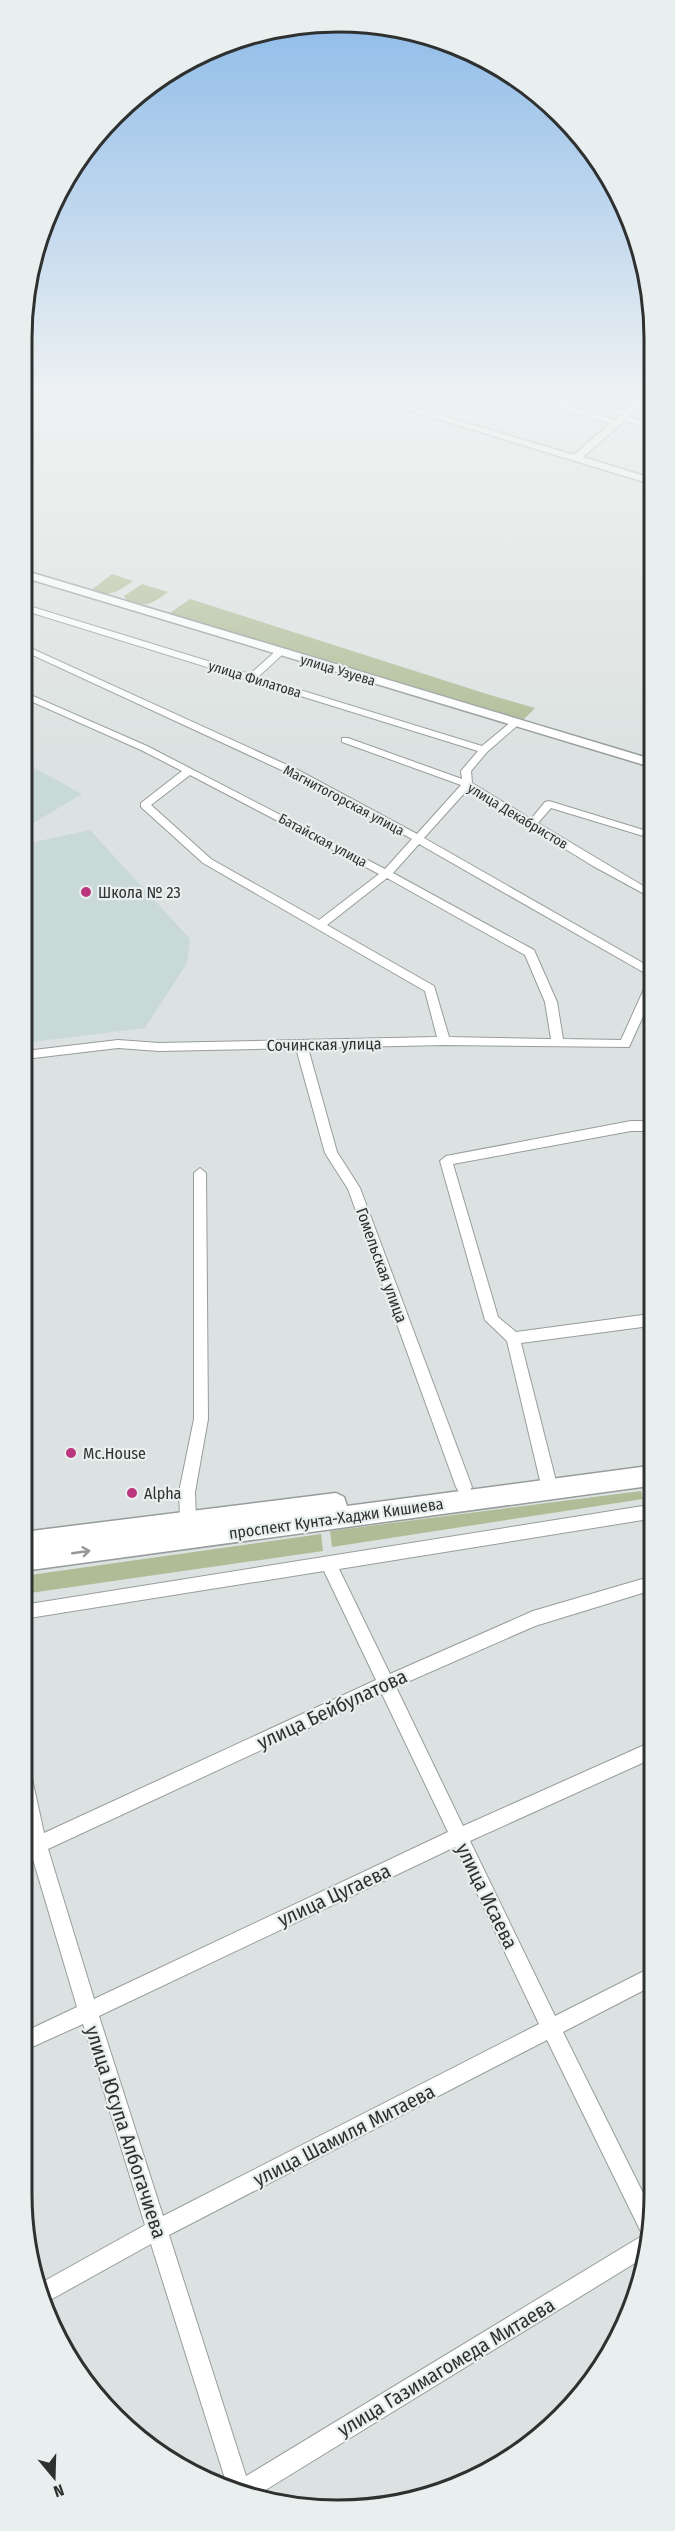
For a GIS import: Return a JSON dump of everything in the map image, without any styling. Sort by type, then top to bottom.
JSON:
[{"type":"main road","name":"проспект Кунта-Хаджи Кишиева","points":[[32,1559],[548,1483],[644,1465]]},
{"type":"main road","name":"проспект Кунта-Хаджи Кишиева","points":[[32,1542],[464,1487],[644,1476]]},
{"type":"street","name":"улица Узуева","points":[[32,576],[644,761]]},
{"type":"street","name":"улица Филатова","points":[[32,610],[484,750]]},
{"type":"street","name":"Магнитогорская улица","points":[[32,652],[294,772],[417,838],[644,969]]},
{"type":"street","points":[[251,678],[279,652]]},
{"type":"street","name":"Батайская улица","points":[[32,699],[144,748],[387,873],[530,952],[551,1002],[558,1042]]},
{"type":"street","points":[[319,926],[387,873],[407,853],[417,838],[467,783],[466,771],[484,750],[515,723]]},
{"type":"street","name":"улица Декабристов","points":[[345,740],[467,783],[644,890]]},
{"type":"street","points":[[189,771],[145,805],[207,861],[430,989],[444,1041]]},
{"type":"street","points":[[532,824],[549,804],[644,833]]},
{"type":"street","name":"Сочинская улица","points":[[32,1054],[118,1044],[159,1047],[444,1041],[625,1044],[644,1002]]},
{"type":"street","name":"Гомельская улица","points":[[301,1044],[331,1153],[354,1188],[464,1487]]},
{"type":"street","points":[[548,1483],[513,1338],[492,1320],[446,1161],[631,1126],[644,1126]]},
{"type":"street","points":[[121,1547],[188,1522],[187,1492],[201,1419],[200,1173]]},
{"type":"street","points":[[513,1338],[644,1321]]},
{"type":"street","points":[[32,1611],[644,1513]]},
{"type":"street","name":"улица Исаева","points":[[328,1564],[458,1837],[643,2215]]},
{"type":"street","name":"улица Бейбулатова","points":[[32,1848],[385,1684],[533,1619],[644,1586]]},
{"type":"street","name":"улица Цугаева","points":[[32,2038],[458,1837],[644,1753]]},
{"type":"street","name":"улица Юсупа Албогачиева","points":[[32,1855],[88,2011],[237,2482]]},
{"type":"street","name":"улица Шамиля Митаева","points":[[47,2290],[157,2230],[644,1980]]},
{"type":"street","name":"улица Газимагомеда Митаева","points":[[250,2486],[638,2250]]},
{"type":"shaded area","points":[[32,767],[82,794],[32,824]]},
{"type":"shaded area","name":"Школа № 23","points":[[90,830],[190,939],[187,963],[145,1028],[32,1042],[32,842]]},
{"type":"green space","points":[[112,574],[133,581],[113,593],[102,594],[90,591]]},
{"type":"green space","points":[[142,584],[168,592],[149,604],[127,601],[124,596]]},
{"type":"green space","points":[[190,599],[535,708],[521,722],[176,618],[170,613]]},
{"type":"green space","points":[[641,1491],[643,1499],[332,1547],[330,1531]]},
{"type":"green space","points":[[321,1534],[323,1551],[32,1593],[32,1575]]},
{"type":"place","name":"Школа № 23","points":[[86,892]]},
{"type":"place","name":"Mc.House","points":[[71,1453]]},
{"type":"place","name":"Alpha","points":[[132,1493]]}]
